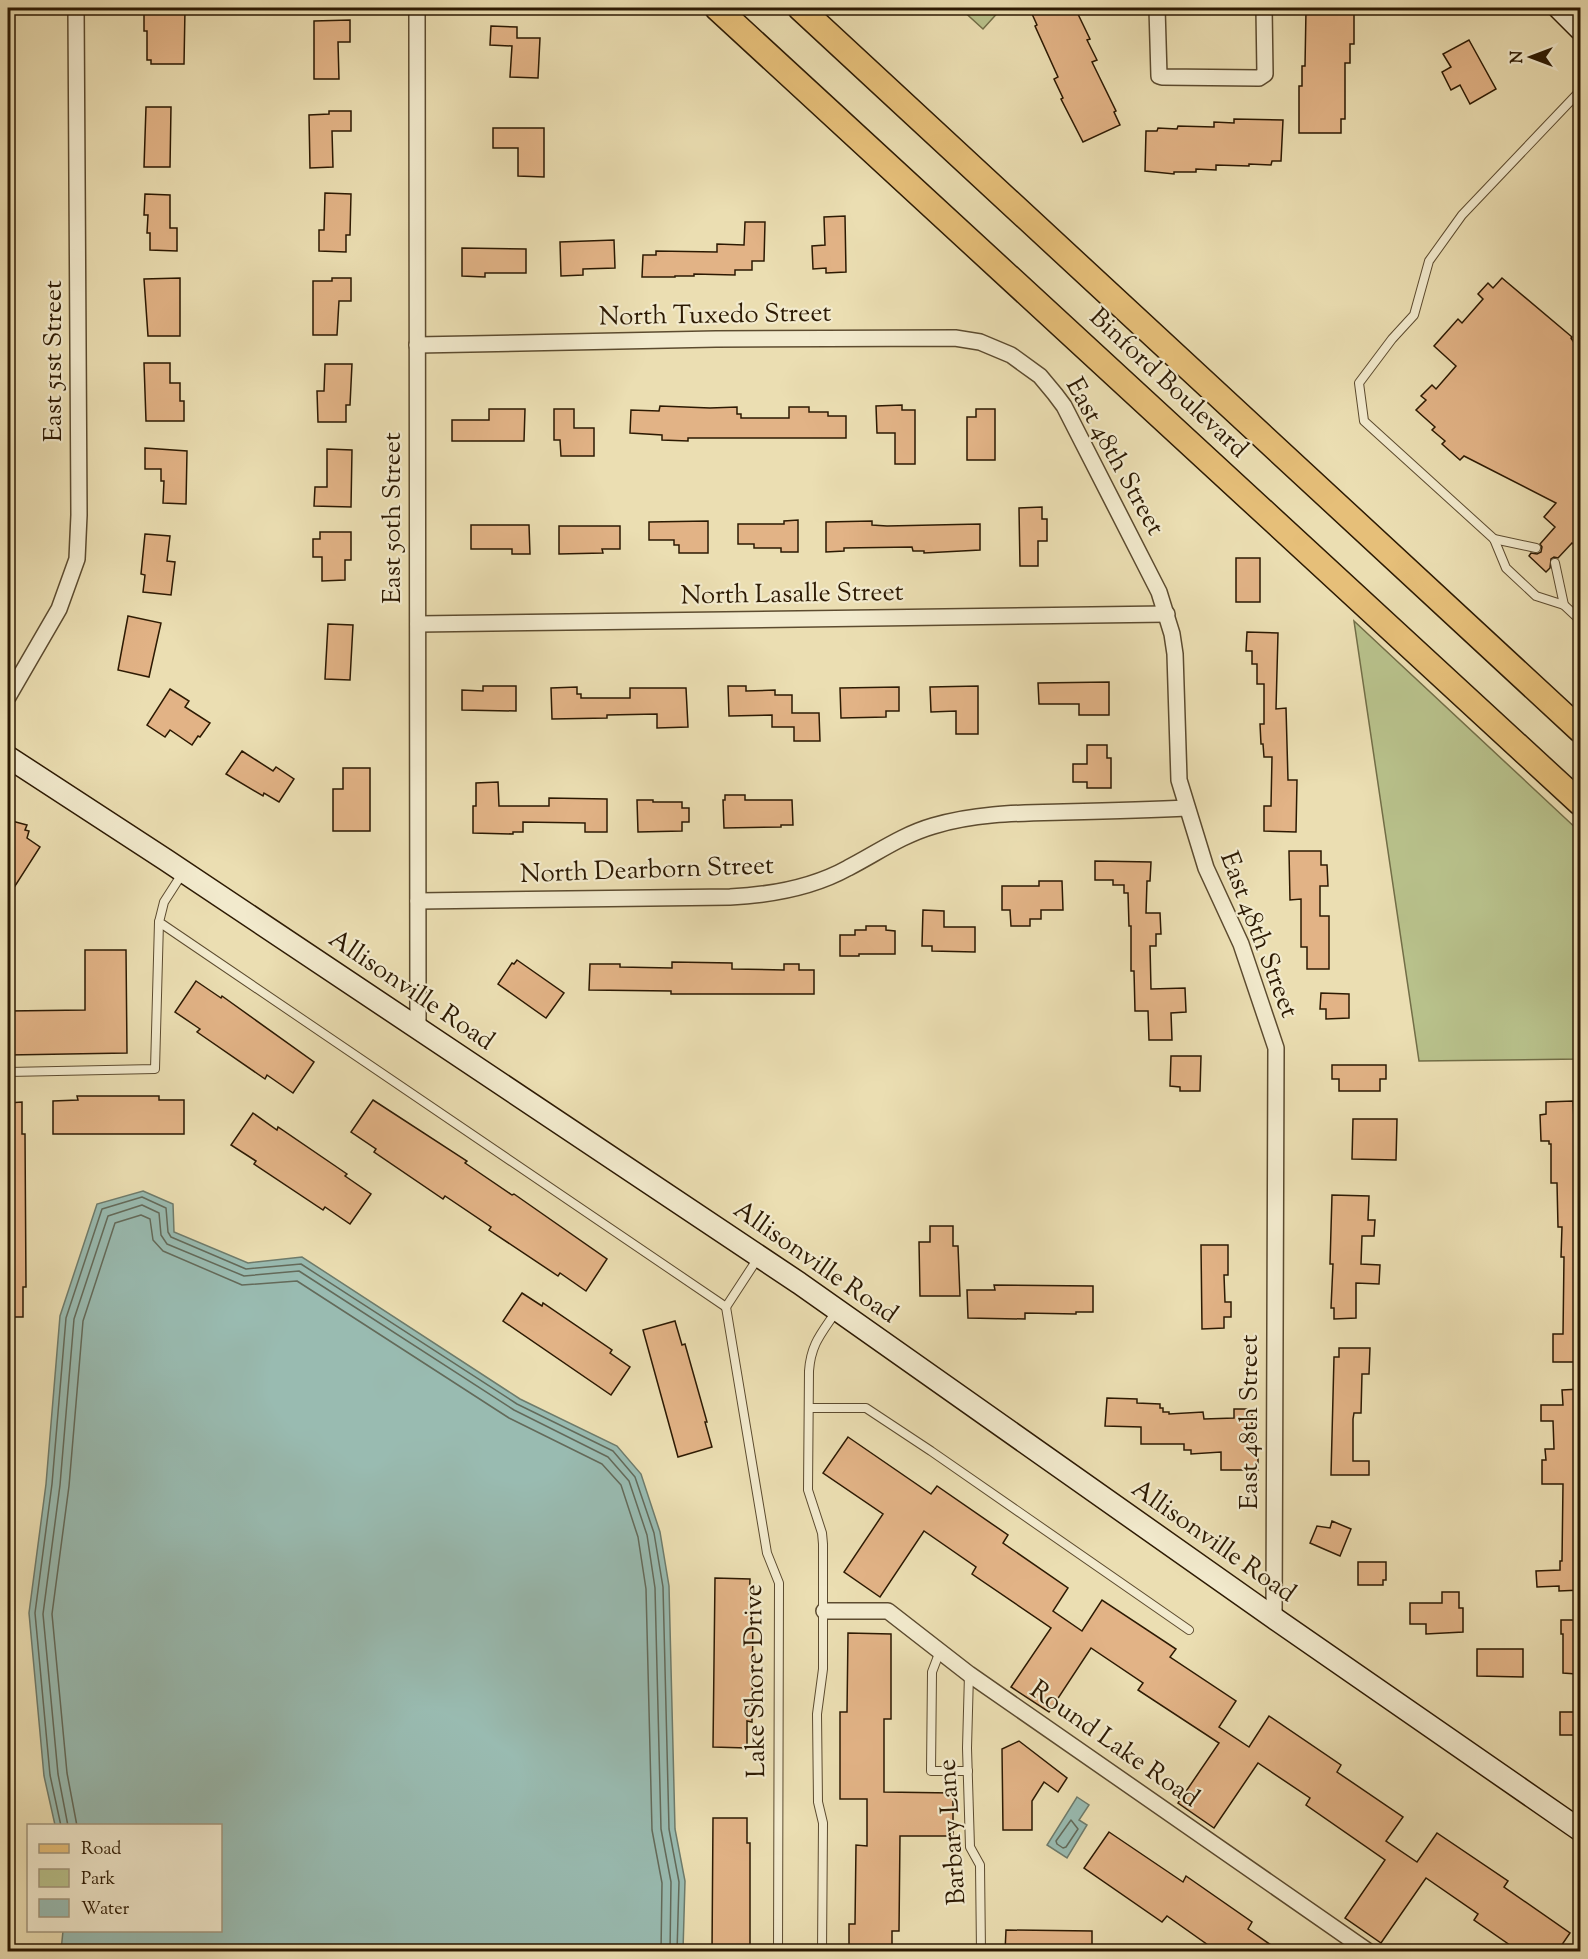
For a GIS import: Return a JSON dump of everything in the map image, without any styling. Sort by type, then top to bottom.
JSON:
[{"type":"main road","name":"Binford Boulevard","points":[[717,8],[1581,803]]},
{"type":"main road","name":"Binford Boulevard","points":[[800,8],[1581,730]]},
{"type":"main road","points":[[1559,8],[1581,29]]},
{"type":"main road","name":"Allisonville Road","points":[[8,757],[418,1028],[837,1310],[1274,1618],[1581,1830]]},
{"type":"street","name":"East 51st Street","points":[[8,697],[59,609],[77,559],[79,514],[76,8]]},
{"type":"street","name":"East 50th Street","points":[[417,8],[418,1028]]},
{"type":"street","points":[[1157,8],[1159,76],[1227,78],[1259,78],[1265,74],[1264,8]]},
{"type":"street","name":"North Tuxedo Street","points":[[417,345],[947,337],[980,342],[1011,355]]},
{"type":"street","name":"East 48th Street","points":[[1011,355],[1040,376],[1064,406],[1149,570],[1167,614],[1176,668],[1179,780],[1206,868],[1240,944],[1276,1048],[1274,1618]]},
{"type":"street","name":"North Lasalle Street","points":[[418,624],[1167,614]]},
{"type":"street","name":"North Dearborn Street","points":[[418,901],[730,897],[763,894],[813,884],[847,869],[911,834],[935,825],[967,818],[1009,813],[1187,808]]},
{"type":"street","name":"Round Lake Road","points":[[824,1611],[888,1611],[969,1674],[1369,1952]]},
{"type":"lane","points":[[1581,91],[1462,216],[1429,261],[1414,315],[1392,339],[1359,383],[1364,421],[1494,539],[1506,568],[1536,596],[1564,605],[1581,620]]},
{"type":"lane","points":[[1494,539],[1536,548]]},
{"type":"lane","points":[[1555,563],[1564,605]]},
{"type":"lane","points":[[8,1072],[155,1069],[159,922],[164,902],[183,872]]},
{"type":"lane","points":[[159,922],[726,1307],[759,1257]]},
{"type":"lane","name":"Lake Shore Drive","points":[[726,1307],[767,1553],[779,1582],[778,1952]]},
{"type":"lane","points":[[822,1952],[823,1823],[818,1802],[818,1714],[823,1669],[824,1611],[822,1533],[808,1490],[810,1353],[837,1310]]},
{"type":"lane","points":[[809,1408],[866,1408],[951,1464],[1189,1630]]},
{"type":"lane","points":[[940,1651],[932,1672],[931,1771],[968,1771]]},
{"type":"lane","name":"Barbary Lane","points":[[969,1674],[970,1846],[980,1865],[981,1952]]},
{"type":"green space","points":[[960,8],[1002,8],[983,29]]},
{"type":"green space","points":[[1354,621],[1580,832],[1580,1059],[1419,1061]]},
{"type":"water","points":[[143,1191],[173,1204],[174,1232],[248,1263],[302,1257],[520,1399],[617,1446],[641,1474],[660,1532],[669,1586],[675,1829],[685,1881],[683,1951],[61,1951],[63,1932],[222,1932],[222,1824],[55,1824],[44,1776],[29,1613],[46,1484],[60,1316],[97,1204]]},
{"type":"water","points":[[1077,1797],[1089,1805],[1079,1820],[1087,1825],[1067,1858],[1047,1845]]},
{"type":"building","points":[[1046,8],[1075,8],[1097,60],[1092,62],[1116,111],[1114,112],[1120,125],[1083,142],[1061,99],[1063,98],[1054,79],[1058,77],[1035,26],[1037,25],[1032,14]]},
{"type":"building","points":[[1310,8],[1354,8],[1354,44],[1350,44],[1350,63],[1345,63],[1345,119],[1341,119],[1341,133],[1299,133],[1299,86],[1302,86],[1302,66],[1305,66],[1306,10]]},
{"type":"building","points":[[144,9],[185,9],[184,64],[151,64],[151,60],[147,60]]},
{"type":"building","points":[[350,20],[350,42],[338,42],[339,79],[314,79],[314,21]]},
{"type":"building","points":[[491,26],[517,27],[517,38],[540,38],[538,78],[510,77],[512,46],[490,45]]},
{"type":"building","points":[[1469,40],[1496,89],[1470,104],[1460,85],[1451,90],[1442,72],[1451,67],[1443,54]]},
{"type":"building","points":[[146,107],[171,107],[170,167],[144,167]]},
{"type":"building","points":[[329,111],[351,111],[351,131],[332,131],[333,167],[310,168],[309,115],[329,114]]},
{"type":"building","points":[[1234,119],[1283,120],[1281,161],[1272,161],[1271,165],[1216,165],[1216,170],[1196,169],[1196,172],[1174,172],[1174,174],[1145,171],[1146,131],[1157,131],[1158,128],[1177,129],[1178,126],[1214,127],[1214,122],[1234,123]]},
{"type":"building","points":[[493,128],[544,128],[544,177],[518,176],[518,148],[493,148]]},
{"type":"building","points":[[325,193],[351,194],[350,235],[346,235],[346,252],[319,251],[319,230],[324,230]]},
{"type":"building","points":[[145,194],[170,195],[170,228],[177,228],[177,251],[150,250],[150,233],[147,233],[148,215],[144,215]]},
{"type":"building","points":[[845,216],[846,272],[826,273],[826,268],[813,269],[812,246],[825,245],[824,217]]},
{"type":"building","points":[[745,222],[765,222],[764,261],[752,261],[752,270],[735,270],[735,275],[694,274],[694,276],[642,277],[643,255],[656,255],[656,251],[717,252],[717,244],[744,245]]},
{"type":"building","points":[[614,240],[615,268],[583,269],[583,275],[561,276],[560,242]]},
{"type":"building","points":[[462,248],[526,249],[526,273],[485,273],[485,277],[462,276]]},
{"type":"building","points":[[180,278],[180,336],[148,336],[144,279]]},
{"type":"building","points":[[332,278],[351,278],[351,301],[339,301],[337,335],[313,335],[313,281],[332,281]]},
{"type":"building","points":[[1502,278],[1572,337],[1581,353],[1581,550],[1572,543],[1558,558],[1551,559],[1550,568],[1546,572],[1529,556],[1531,553],[1541,552],[1540,544],[1555,527],[1544,517],[1556,503],[1464,456],[1460,460],[1442,444],[1445,441],[1432,430],[1435,427],[1416,410],[1426,400],[1421,396],[1432,385],[1436,389],[1456,366],[1434,346],[1458,319],[1462,323],[1483,299],[1478,294],[1488,283],[1493,288]]},
{"type":"building","points":[[144,363],[170,363],[170,383],[180,383],[180,401],[184,401],[184,421],[146,421]]},
{"type":"building","points":[[325,364],[352,364],[350,405],[346,405],[346,422],[318,422],[317,391],[324,391]]},
{"type":"building","points":[[902,405],[902,410],[915,410],[915,464],[895,464],[895,433],[877,433],[876,406]]},
{"type":"building","points":[[660,406],[737,407],[737,414],[741,414],[741,418],[789,418],[789,407],[809,407],[809,412],[828,412],[828,416],[846,416],[846,438],[688,438],[688,441],[662,440],[662,435],[630,433],[631,410],[659,411]]},
{"type":"building","points":[[489,409],[525,409],[524,441],[452,441],[452,420],[489,420]]},
{"type":"building","points":[[554,409],[574,409],[574,428],[594,428],[594,456],[561,456],[560,440],[554,440]]},
{"type":"building","points":[[976,409],[995,409],[995,460],[967,460],[967,417],[976,417]]},
{"type":"building","points":[[145,448],[187,451],[186,504],[163,503],[164,481],[161,481],[161,469],[145,469]]},
{"type":"building","points":[[327,449],[352,450],[351,507],[314,506],[315,487],[327,487]]},
{"type":"building","points":[[1042,507],[1042,519],[1047,519],[1047,541],[1038,541],[1038,566],[1020,566],[1019,508]]},
{"type":"building","points":[[798,520],[798,552],[781,552],[781,548],[754,548],[754,544],[738,544],[738,524],[784,524],[784,521]]},
{"type":"building","points":[[708,521],[708,553],[679,553],[679,545],[674,545],[674,540],[649,540],[649,522]]},
{"type":"building","points":[[872,521],[872,525],[887,526],[980,524],[980,550],[924,553],[924,551],[913,551],[912,547],[844,548],[844,551],[826,552],[826,522]]},
{"type":"building","points":[[471,525],[529,525],[530,554],[512,554],[512,549],[471,549]]},
{"type":"building","points":[[559,526],[620,526],[620,549],[602,549],[603,553],[559,554]]},
{"type":"building","points":[[320,532],[351,532],[351,560],[345,560],[345,580],[322,581],[322,557],[313,557],[313,539],[320,539]]},
{"type":"building","points":[[145,534],[170,536],[167,561],[175,562],[171,595],[143,592],[145,575],[141,574]]},
{"type":"building","points":[[1236,558],[1260,558],[1260,602],[1236,602]]},
{"type":"building","points":[[128,616],[161,623],[149,677],[118,670]]},
{"type":"building","points":[[328,624],[353,625],[350,680],[325,679]]},
{"type":"building","points":[[1247,632],[1278,633],[1276,709],[1286,708],[1288,780],[1297,780],[1296,832],[1264,831],[1264,806],[1271,806],[1272,757],[1264,757],[1263,744],[1261,744],[1260,724],[1264,724],[1264,684],[1257,684],[1257,664],[1252,664],[1252,651],[1246,651]]},
{"type":"building","points":[[1109,682],[1109,715],[1079,715],[1079,704],[1039,704],[1038,683]]},
{"type":"building","points":[[483,686],[516,686],[516,711],[462,710],[462,690],[483,691]]},
{"type":"building","points":[[728,686],[746,686],[746,691],[775,690],[775,695],[792,695],[792,713],[819,713],[820,741],[794,741],[794,727],[772,727],[772,715],[729,716]]},
{"type":"building","points":[[978,686],[978,734],[956,734],[956,711],[931,712],[930,687]]},
{"type":"building","points":[[577,687],[577,694],[581,694],[581,698],[630,698],[630,688],[686,688],[688,727],[657,728],[657,714],[552,719],[551,688]]},
{"type":"building","points":[[899,687],[899,711],[886,711],[886,717],[841,718],[840,688]]},
{"type":"building","points":[[170,689],[189,701],[185,707],[210,723],[192,745],[170,730],[165,737],[147,725]]},
{"type":"building","points":[[1087,745],[1107,745],[1107,758],[1111,758],[1111,788],[1087,788],[1087,782],[1073,782],[1073,764],[1087,764]]},
{"type":"building","points":[[242,751],[273,771],[276,767],[294,779],[279,802],[264,793],[263,796],[226,774]]},
{"type":"building","points":[[343,768],[370,768],[370,831],[333,831],[333,789],[343,789]]},
{"type":"building","points":[[498,782],[499,806],[549,806],[549,798],[607,799],[607,832],[585,832],[585,823],[523,822],[523,832],[473,833],[476,783]]},
{"type":"building","points":[[725,795],[745,795],[745,800],[792,800],[793,825],[724,828],[723,800],[725,800]]},
{"type":"building","points":[[637,800],[682,802],[682,808],[689,808],[689,822],[682,822],[682,831],[638,832]]},
{"type":"building","points":[[12,821],[27,825],[25,830],[29,831],[27,838],[40,847],[8,897],[8,837]]},
{"type":"building","points":[[1289,851],[1321,851],[1321,865],[1327,865],[1328,886],[1320,886],[1320,916],[1329,916],[1329,969],[1307,969],[1307,947],[1301,947],[1301,899],[1290,900]]},
{"type":"building","points":[[1095,861],[1151,862],[1150,881],[1147,881],[1146,913],[1160,913],[1161,934],[1156,934],[1156,946],[1150,946],[1151,989],[1185,988],[1186,1012],[1171,1013],[1172,1040],[1149,1040],[1148,1011],[1135,1011],[1128,893],[1124,893],[1124,885],[1113,885],[1113,880],[1095,880]]},
{"type":"building","points":[[1039,881],[1062,881],[1063,910],[1041,910],[1041,919],[1030,919],[1030,926],[1011,926],[1010,910],[1002,910],[1002,886],[1039,886]]},
{"type":"building","points":[[923,910],[944,911],[944,927],[975,927],[975,952],[932,951],[932,946],[922,946]]},
{"type":"building","points":[[866,926],[886,926],[886,930],[895,931],[895,954],[840,956],[840,935],[855,935],[855,930],[866,930]]},
{"type":"building","points":[[85,950],[126,950],[127,1053],[8,1055],[8,1011],[85,1010]]},
{"type":"building","points":[[517,960],[564,993],[546,1018],[498,984],[512,963],[514,964]]},
{"type":"building","points":[[672,962],[732,963],[732,969],[784,970],[784,964],[799,964],[799,970],[814,970],[814,994],[671,994],[671,991],[589,990],[590,964],[672,968]]},
{"type":"building","points":[[196,981],[221,998],[222,996],[314,1062],[293,1093],[267,1075],[265,1079],[197,1032],[200,1029],[175,1012]]},
{"type":"building","points":[[1321,993],[1349,994],[1349,1018],[1326,1019],[1326,1009],[1320,1009]]},
{"type":"building","points":[[1171,1056],[1201,1056],[1200,1091],[1180,1091],[1180,1087],[1170,1086]]},
{"type":"building","points":[[1332,1065],[1386,1065],[1386,1079],[1380,1079],[1380,1091],[1339,1091],[1339,1079],[1332,1079]]},
{"type":"building","points":[[77,1096],[159,1096],[159,1100],[184,1100],[184,1134],[53,1134],[53,1101],[78,1100]]},
{"type":"building","points":[[373,1100],[467,1161],[465,1163],[607,1259],[586,1291],[560,1273],[558,1276],[489,1230],[491,1227],[445,1196],[443,1199],[374,1152],[376,1149],[351,1132]]},
{"type":"building","points":[[1573,1101],[1576,1157],[1579,1157],[1579,1176],[1581,1176],[1581,1362],[1553,1362],[1553,1334],[1563,1334],[1564,1257],[1561,1257],[1562,1227],[1558,1227],[1557,1183],[1551,1183],[1551,1144],[1549,1141],[1541,1141],[1540,1115],[1546,1114],[1546,1102]]},
{"type":"building","points":[[22,1102],[22,1134],[25,1134],[26,1287],[23,1287],[23,1317],[8,1317],[8,1103]]},
{"type":"building","points":[[253,1113],[277,1130],[278,1127],[347,1174],[345,1176],[371,1194],[350,1224],[325,1207],[323,1210],[254,1164],[256,1161],[231,1145]]},
{"type":"building","points":[[1353,1119],[1397,1119],[1396,1160],[1352,1159]]},
{"type":"building","points":[[1332,1195],[1369,1196],[1368,1220],[1375,1220],[1374,1236],[1362,1236],[1361,1264],[1380,1265],[1379,1284],[1356,1283],[1356,1318],[1334,1319],[1334,1308],[1331,1308]]},
{"type":"building","points":[[930,1226],[953,1226],[953,1246],[958,1246],[960,1296],[920,1296],[919,1242],[930,1242]]},
{"type":"building","points":[[1201,1245],[1228,1245],[1228,1275],[1224,1275],[1225,1302],[1231,1302],[1231,1317],[1224,1317],[1224,1328],[1202,1329]]},
{"type":"building","points":[[994,1285],[1093,1286],[1093,1312],[1025,1313],[1025,1319],[968,1318],[967,1290],[995,1290]]},
{"type":"building","points":[[522,1293],[542,1306],[543,1303],[612,1350],[610,1353],[630,1367],[611,1395],[503,1321]]},
{"type":"building","points":[[675,1321],[682,1345],[685,1344],[712,1447],[678,1457],[643,1330]]},
{"type":"building","points":[[1339,1348],[1370,1348],[1369,1374],[1362,1374],[1361,1413],[1354,1413],[1353,1419],[1353,1461],[1369,1461],[1369,1475],[1331,1475],[1334,1357],[1339,1357]]},
{"type":"building","points":[[1581,1389],[1581,1590],[1559,1591],[1559,1586],[1537,1587],[1536,1571],[1560,1570],[1560,1561],[1562,1561],[1563,1484],[1542,1484],[1542,1460],[1546,1460],[1545,1449],[1554,1449],[1553,1421],[1541,1421],[1541,1405],[1563,1405],[1562,1390]]},
{"type":"building","points":[[1107,1398],[1137,1399],[1137,1403],[1160,1404],[1163,1412],[1169,1412],[1169,1414],[1203,1412],[1204,1419],[1234,1418],[1234,1409],[1252,1409],[1252,1450],[1258,1450],[1258,1470],[1221,1470],[1221,1452],[1191,1454],[1191,1450],[1184,1450],[1184,1444],[1141,1444],[1141,1427],[1105,1426]]},
{"type":"building","points":[[848,1437],[931,1494],[937,1486],[1008,1535],[1003,1543],[1068,1588],[1053,1611],[1082,1631],[1102,1600],[1176,1649],[1170,1657],[1236,1701],[1219,1727],[1249,1747],[1269,1716],[1341,1765],[1337,1772],[1403,1817],[1386,1841],[1417,1862],[1437,1833],[1508,1881],[1504,1887],[1570,1933],[1557,1952],[1520,1952],[1474,1920],[1478,1914],[1426,1878],[1381,1943],[1345,1918],[1385,1860],[1306,1805],[1310,1798],[1258,1763],[1214,1828],[1178,1803],[1219,1743],[1138,1690],[1143,1683],[1091,1648],[1049,1712],[1011,1687],[1051,1628],[972,1574],[976,1567],[924,1531],[880,1597],[844,1572],[883,1514],[823,1473]]},
{"type":"building","points":[[1332,1521],[1351,1529],[1340,1556],[1310,1543],[1317,1526],[1330,1528]]},
{"type":"building","points":[[1358,1562],[1386,1562],[1386,1580],[1383,1580],[1383,1585],[1358,1585]]},
{"type":"building","points":[[715,1578],[750,1579],[749,1604],[753,1604],[752,1722],[747,1721],[747,1748],[713,1747]]},
{"type":"building","points":[[1442,1592],[1459,1592],[1459,1608],[1463,1608],[1463,1632],[1426,1634],[1426,1624],[1410,1624],[1410,1603],[1442,1603]]},
{"type":"building","points":[[1561,1620],[1581,1620],[1581,1665],[1576,1665],[1576,1674],[1563,1673]]},
{"type":"building","points":[[848,1633],[891,1634],[891,1719],[884,1719],[884,1792],[953,1793],[953,1836],[900,1836],[899,1931],[892,1931],[892,1952],[849,1952],[849,1924],[855,1924],[856,1845],[867,1846],[867,1799],[840,1799],[840,1712],[847,1712]]},
{"type":"building","points":[[1477,1649],[1523,1649],[1523,1677],[1477,1676]]},
{"type":"building","points":[[1560,1712],[1581,1712],[1581,1735],[1560,1735]]},
{"type":"building","points":[[1019,1741],[1067,1778],[1058,1792],[1044,1782],[1032,1801],[1032,1830],[1003,1830],[1002,1749]]},
{"type":"building","points":[[713,1818],[747,1818],[747,1843],[750,1843],[750,1952],[712,1952]]},
{"type":"building","points":[[1109,1832],[1183,1882],[1186,1876],[1252,1922],[1248,1929],[1281,1952],[1218,1952],[1167,1916],[1162,1922],[1084,1868]]},
{"type":"building","points":[[1006,1930],[1092,1931],[1092,1952],[1005,1952]]}]
